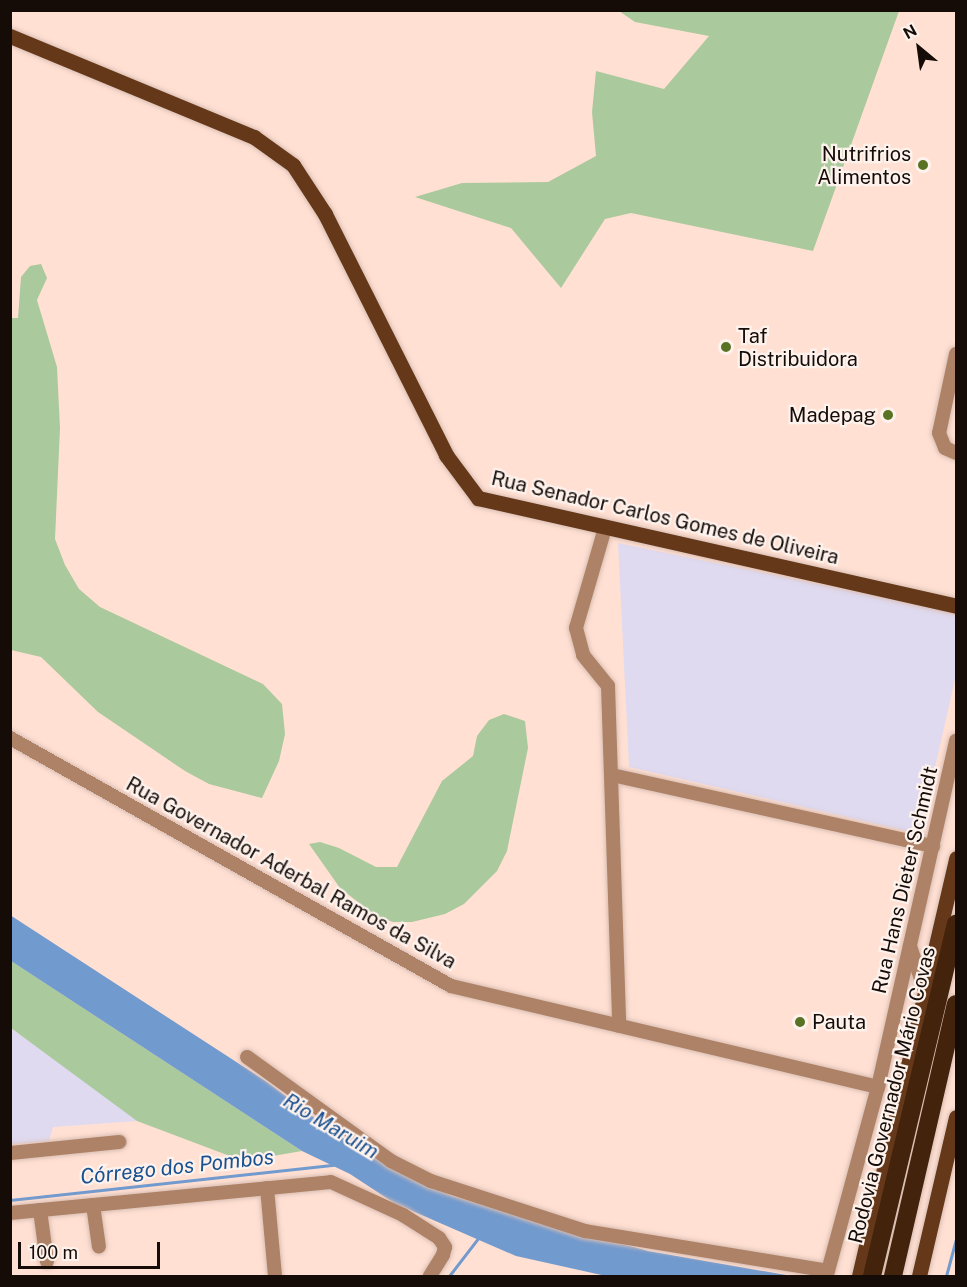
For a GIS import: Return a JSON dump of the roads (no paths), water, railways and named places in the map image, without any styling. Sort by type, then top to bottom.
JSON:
[{"type":"highway","name":"Rodovia Governador Mário Covas","points":[[872,1276],[869,1257],[957,924]]},
{"type":"highway","name":"Rodovia Governador Mário Covas","points":[[894,1270],[957,1004]]},
{"type":"main road","name":"Rua Senador Carlos Gomes de Oliveira","points":[[10,36],[254,137],[280,153],[302,176],[325,214],[446,455],[470,491],[501,506],[957,606]]},
{"type":"main road","points":[[859,1276],[869,1257],[957,858]]},
{"type":"main road","points":[[920,1269],[957,1117]]},
{"type":"street","points":[[957,354],[940,422],[941,442],[957,453]]},
{"type":"street","points":[[605,528],[576,627],[583,655],[608,686],[619,1026]]},
{"type":"street","name":"Rua Governador Aderbal Ramos da Silva","points":[[10,738],[292,895],[428,976],[502,1001],[878,1087]]},
{"type":"street","name":"Rua Hans Dieter Schmidt","points":[[248,1057],[391,1161],[431,1181],[585,1231],[828,1271],[878,1087],[957,741]]},
{"type":"street","points":[[612,775],[933,846]]},
{"type":"street","points":[[910,946],[926,991]]},
{"type":"street","points":[[10,1153],[119,1142]]},
{"type":"street","points":[[10,1213],[331,1182],[403,1215],[444,1244],[443,1255],[430,1276]]},
{"type":"street","points":[[267,1188],[275,1276]]},
{"type":"street","points":[[93,1205],[99,1247]]},
{"type":"street","points":[[40,1210],[47,1263]]},
{"type":"water","points":[[10,915],[267,1082],[336,1134],[410,1177],[452,1196],[648,1251],[792,1276],[606,1276],[516,1256],[394,1203],[350,1174],[302,1151],[11,961]]},
{"type":"waterway","name":"Córrego dos Pombos","points":[[10,1200],[334,1165]]},
{"type":"waterway","points":[[449,1276],[479,1237]]},
{"type":"waterway","points":[[946,1276],[956,1238]]},
{"type":"place","name":"Nutrifrios Alimentos","points":[[923,165]]},
{"type":"place","name":"Taf Distribuidora","points":[[726,347]]},
{"type":"place","name":"Madepag","points":[[888,415]]},
{"type":"place","name":"Pauta","points":[[800,1022]]},
{"type":"water label","name":"Rio Maruim","points":[[331,1126]]}]
